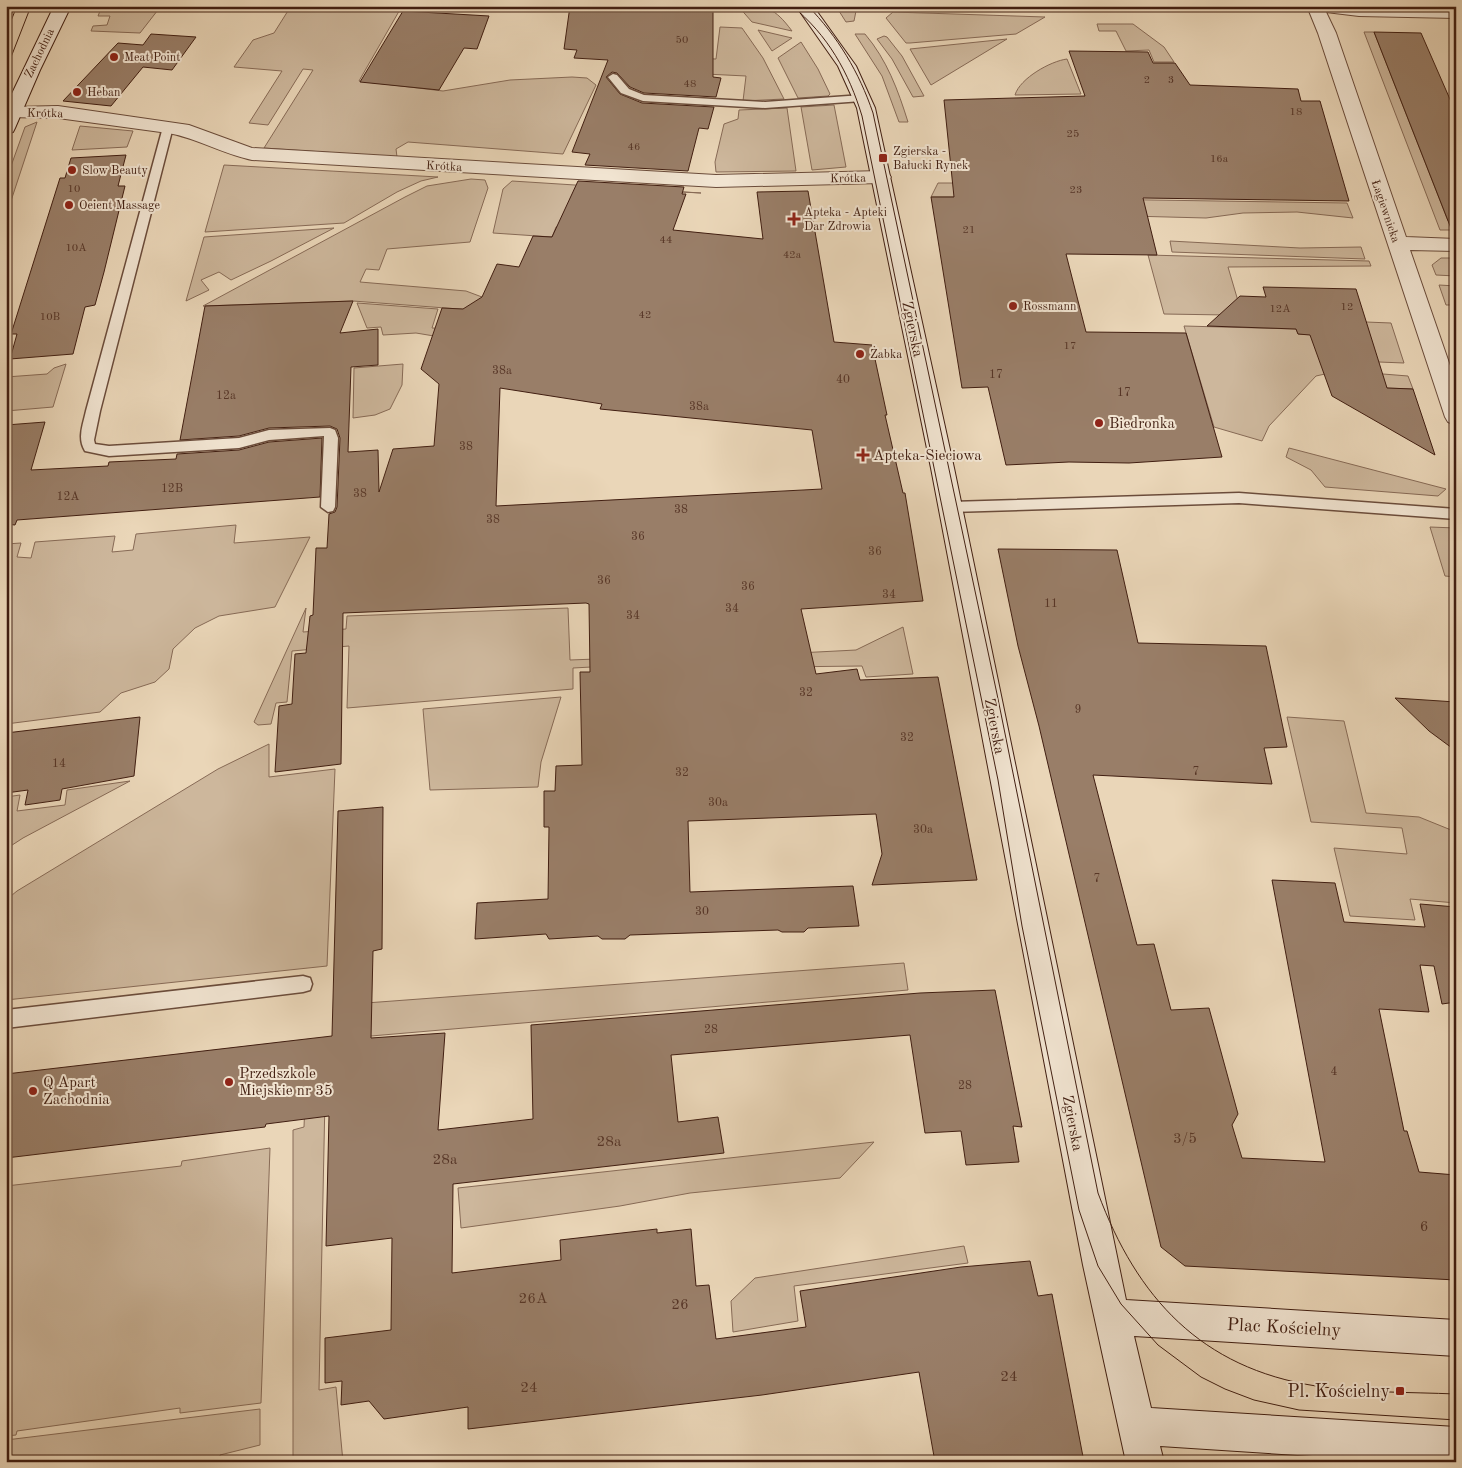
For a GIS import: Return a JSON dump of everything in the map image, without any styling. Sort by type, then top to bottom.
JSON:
[{"type":"street","name":"Zachodnia","points":[[9,121],[63,6]]},
{"type":"street","name":"Zgierska","points":[[804,6],[841,55],[862,98],[881,177],[951,507],[1032,925],[1145,1462]]},
{"type":"street","points":[[1314,6],[1359,11],[1456,13]]},
{"type":"street","name":"Łagiewnicka","points":[[1314,6],[1327,33],[1456,417]]},
{"type":"street","name":"Krótka","points":[[9,121],[58,112],[189,131],[242,152],[268,155],[716,181],[881,177]]},
{"type":"street","points":[[1397,243],[1456,245]]},
{"type":"street","name":"Plac Kościelny","points":[[1113,1317],[1456,1338]]},
{"type":"street","points":[[1136,1426],[1456,1446]]},
{"type":"lane","points":[[613,77],[619,88],[628,94],[642,98],[765,105],[862,98]]},
{"type":"lane","points":[[168,127],[92,412],[87,440],[90,448],[109,451],[240,443],[269,435],[330,432],[332,438],[328,507]]},
{"type":"lane","points":[[951,507],[1240,498],[1456,514]]},
{"type":"lane","points":[[6,1019],[303,984]]},
{"type":"shaded area","points":[[102,6],[161,6],[140,33],[91,31],[93,26],[107,25],[110,16],[98,16]]},
{"type":"shaded area","points":[[291,6],[402,6],[359,81],[443,91],[510,80],[572,77],[587,78],[596,85],[563,154],[408,142],[396,149],[397,157],[264,148],[313,70],[303,69],[268,125],[249,123],[282,71],[234,67],[253,40],[274,33]]},
{"type":"shaded area","points":[[738,6],[769,10],[780,17],[792,31],[752,22]]},
{"type":"shaded area","points":[[844,6],[857,6],[854,21],[846,22],[839,11]]},
{"type":"shaded area","points":[[893,12],[1045,17],[1016,34],[906,43],[886,18]]},
{"type":"shaded area","points":[[1097,24],[1133,24],[1164,47],[1174,62],[1154,62],[1149,50],[1126,51],[1116,31],[1099,31]]},
{"type":"shaded area","points":[[720,27],[742,28],[763,58],[784,99],[743,101],[746,76],[645,71],[660,57],[716,59]]},
{"type":"shaded area","points":[[758,30],[792,38],[772,51]]},
{"type":"shaded area","points":[[1364,32],[1374,32],[1448,221],[1456,222],[1456,230],[1440,230]]},
{"type":"shaded area","points":[[855,34],[865,34],[880,54],[896,87],[908,122],[899,122],[882,76]]},
{"type":"shaded area","points":[[884,36],[887,37],[902,56],[924,96],[913,97],[892,59],[877,39]]},
{"type":"shaded area","points":[[1007,39],[931,85],[910,49]]},
{"type":"shaded area","points":[[801,42],[818,69],[830,94],[828,96],[798,98],[778,58]]},
{"type":"shaded area","points":[[1067,59],[1081,94],[1015,95],[1023,82],[1037,71],[1060,60]]},
{"type":"shaded area","points":[[834,105],[846,167],[812,170],[801,107]]},
{"type":"shaded area","points":[[787,108],[796,171],[716,172],[715,162],[724,124],[738,119],[739,110]]},
{"type":"shaded area","points":[[37,122],[6,216],[6,180],[25,127]]},
{"type":"shaded area","points":[[80,126],[133,131],[127,147],[72,150]]},
{"type":"shaded area","points":[[224,165],[438,177],[421,181],[397,192],[344,223],[205,232]]},
{"type":"shaded area","points":[[471,179],[485,180],[488,188],[470,242],[387,249],[379,270],[366,269],[360,282],[466,291],[482,297],[472,310],[353,301],[203,306],[427,186]]},
{"type":"shaded area","points":[[512,181],[701,193],[641,190],[556,227],[552,237],[493,233],[503,189]]},
{"type":"shaded area","points":[[938,183],[978,183],[981,197],[931,197]]},
{"type":"shaded area","points":[[1087,199],[1347,203],[1353,218],[1297,212],[1243,213],[1206,218],[1091,215]]},
{"type":"shaded area","points":[[334,228],[231,280],[219,272],[201,280],[209,290],[186,301],[204,237]]},
{"type":"shaded area","points":[[1170,241],[1300,248],[1361,247],[1365,259],[1172,252]]},
{"type":"shaded area","points":[[1148,255],[1369,261],[1371,266],[1228,267],[1243,318],[1227,315],[1164,314]]},
{"type":"shaded area","points":[[1441,258],[1456,258],[1456,276],[1436,275],[1432,265]]},
{"type":"shaded area","points":[[1439,285],[1456,286],[1456,305],[1446,305]]},
{"type":"shaded area","points":[[357,303],[438,309],[432,328],[462,329],[434,336],[416,333],[383,335],[381,327],[367,328]]},
{"type":"shaded area","points":[[1366,322],[1391,323],[1404,363],[1379,362],[1316,376],[1269,426],[1262,441],[1214,427],[1184,326],[1296,329],[1298,334],[1321,335]]},
{"type":"shaded area","points":[[66,364],[53,407],[6,411],[6,377],[47,374],[54,368]]},
{"type":"shaded area","points":[[403,364],[402,385],[390,409],[375,415],[353,418],[354,368]]},
{"type":"shaded area","points":[[1383,374],[1408,376],[1413,389],[1328,386]]},
{"type":"shaded area","points":[[1289,448],[1446,489],[1438,496],[1325,487],[1311,470],[1286,457]]},
{"type":"shaded area","points":[[236,525],[234,543],[310,537],[275,607],[219,616],[195,628],[173,649],[169,669],[155,682],[121,693],[100,712],[6,724],[6,544],[21,543],[17,557],[31,558],[35,542],[115,536],[112,552],[133,550],[136,534]]},
{"type":"shaded area","points":[[1430,527],[1456,528],[1456,577],[1445,576]]},
{"type":"shaded area","points":[[306,608],[303,632],[346,629],[347,616],[568,608],[570,660],[648,657],[647,664],[573,668],[573,689],[347,708],[349,646],[292,651],[287,702],[276,703],[271,724],[258,725],[254,722]]},
{"type":"shaded area","points":[[903,627],[913,674],[866,677],[862,666],[778,667],[662,660],[856,650]]},
{"type":"shaded area","points":[[561,697],[541,762],[538,787],[430,790],[423,709]]},
{"type":"shaded area","points":[[1287,717],[1344,721],[1366,813],[1419,817],[1456,832],[1456,903],[1410,899],[1415,920],[1350,916],[1334,848],[1407,854],[1402,828],[1311,822]]},
{"type":"shaded area","points":[[269,744],[269,777],[335,769],[327,966],[6,1000],[6,900],[17,891],[218,769]]},
{"type":"shaded area","points":[[130,781],[6,849],[6,797],[20,795],[17,811],[65,805],[67,790]]},
{"type":"shaded area","points":[[904,963],[908,990],[336,1039],[339,1005]]},
{"type":"shaded area","points":[[325,1098],[319,1390],[336,1387],[343,1462],[293,1462],[293,1130],[304,1127],[305,1101]]},
{"type":"shaded area","points":[[874,1142],[840,1178],[690,1193],[620,1206],[461,1228],[458,1188]]},
{"type":"shaded area","points":[[270,1148],[261,1403],[180,1413],[180,1408],[17,1431],[16,1435],[6,1436],[6,1186],[181,1166],[182,1161]]},
{"type":"shaded area","points":[[964,1246],[968,1263],[794,1286],[798,1321],[733,1332],[731,1301],[755,1278]]},
{"type":"shaded area","points":[[260,1409],[260,1445],[220,1455],[220,1462],[6,1462],[6,1440]]},
{"type":"building","points":[[570,6],[713,6],[713,77],[721,78],[716,97],[644,93],[630,87],[617,73],[612,72],[606,77],[620,94],[642,103],[714,107],[708,129],[699,128],[688,171],[585,165],[590,154],[572,152],[608,60],[574,58],[577,50],[564,49]]},
{"type":"building","points":[[403,11],[489,16],[477,49],[464,48],[439,90],[360,82]]},
{"type":"building","points":[[1374,32],[1421,33],[1456,113],[1456,236],[1454,236]]},
{"type":"building","points":[[151,34],[196,37],[172,70],[143,67],[111,106],[63,101],[118,43],[143,45]]},
{"type":"building","points":[[1069,51],[1148,52],[1153,63],[1175,63],[1190,85],[1298,89],[1301,101],[1320,101],[1349,201],[1143,198],[1157,255],[1066,254],[1086,332],[1186,333],[1222,457],[1129,463],[1069,462],[1006,465],[988,387],[962,388],[931,197],[954,197],[944,100],[1085,96]]},
{"type":"building","points":[[126,155],[118,186],[125,186],[104,272],[95,305],[85,307],[73,354],[10,359],[17,334],[11,334],[60,178],[65,178],[71,158]]},
{"type":"building","points":[[578,181],[684,187],[682,194],[686,194],[673,230],[763,239],[757,192],[808,191],[834,342],[872,345],[887,415],[885,415],[903,493],[905,493],[923,601],[801,609],[816,674],[857,669],[860,680],[938,677],[977,880],[872,885],[882,854],[876,814],[688,821],[690,892],[853,886],[859,926],[808,928],[804,932],[782,932],[778,930],[630,935],[625,939],[602,939],[598,936],[549,939],[546,934],[475,939],[477,903],[548,899],[549,827],[544,827],[544,791],[555,791],[556,766],[582,765],[580,672],[590,672],[589,604],[586,603],[343,613],[341,764],[275,772],[279,706],[292,704],[295,654],[306,653],[310,616],[313,615],[316,548],[327,548],[329,514],[335,512],[337,507],[340,438],[337,429],[330,426],[269,428],[239,436],[180,440],[205,306],[353,301],[340,333],[378,329],[378,365],[351,367],[348,452],[378,450],[379,492],[393,449],[434,446],[439,384],[421,369],[442,308],[463,309],[482,297],[497,264],[519,267],[533,236],[552,237]],"holes":[[[500,388],[602,404],[600,409],[812,430],[822,489],[496,506]]]},
{"type":"building","points":[[1263,287],[1356,289],[1387,388],[1413,389],[1435,455],[1332,396],[1310,335],[1298,334],[1296,329],[1207,326],[1240,296],[1266,297]]},
{"type":"building","points":[[45,422],[31,470],[108,466],[109,462],[176,459],[177,454],[239,450],[269,442],[322,438],[320,497],[17,520],[15,525],[6,524],[6,425]]},
{"type":"building","points":[[998,549],[1117,550],[1138,643],[1266,646],[1287,747],[1264,748],[1272,784],[1093,775],[1137,945],[1154,944],[1171,1010],[1209,1008],[1238,1114],[1232,1125],[1242,1158],[1325,1162],[1272,880],[1335,883],[1344,922],[1425,927],[1420,904],[1456,907],[1456,1002],[1442,1004],[1434,966],[1420,965],[1429,1012],[1379,1009],[1404,1131],[1407,1131],[1419,1172],[1456,1175],[1456,1280],[1185,1266],[1161,1247],[1039,726],[1018,646]]},
{"type":"building","points":[[1395,698],[1456,702],[1456,751],[1429,731]]},
{"type":"building","points":[[140,717],[134,776],[62,789],[60,800],[25,805],[28,790],[6,793],[6,733]]},
{"type":"building","points":[[383,807],[382,949],[373,951],[371,1038],[445,1033],[438,1130],[533,1119],[531,1025],[920,993],[995,990],[1022,1127],[1013,1126],[1019,1162],[966,1165],[961,1131],[925,1133],[910,1035],[671,1055],[678,1122],[718,1117],[724,1153],[453,1184],[452,1273],[561,1260],[560,1240],[657,1229],[657,1233],[691,1229],[696,1286],[709,1285],[716,1339],[806,1327],[800,1291],[961,1267],[1030,1261],[1038,1296],[1052,1294],[1084,1462],[935,1462],[919,1372],[762,1395],[468,1429],[468,1407],[384,1419],[369,1401],[341,1405],[342,1381],[325,1383],[325,1338],[391,1330],[392,1238],[326,1246],[329,1116],[266,1124],[265,1127],[6,1158],[6,1074],[332,1036],[338,811]]},
{"type":"tram line","points":[[6,33],[17,6]]},
{"type":"tram line","points":[[6,70],[31,6]]},
{"type":"tram line","points":[[792,6],[816,29],[836,56],[851,85],[862,116],[998,780],[1022,926],[1079,1210],[1098,1266],[1121,1304],[1158,1345],[1201,1377],[1225,1389],[1254,1400],[1299,1410],[1456,1420]]},
{"type":"tram line","points":[[808,6],[829,30],[854,69],[873,113],[997,694],[1098,1193],[1114,1231],[1132,1265],[1154,1295],[1178,1322],[1207,1345],[1239,1363],[1275,1377],[1316,1386],[1368,1391],[1456,1394]]},
{"type":"place","name":"Meat Point","points":[[114,57]]},
{"type":"place","name":"Heban","points":[[77,92]]},
{"type":"place","name":"Zgierska - Bałucki Rynek","points":[[883,158]]},
{"type":"place","name":"Slow Beauty","points":[[72,170]]},
{"type":"place","name":"Oeient Massage","points":[[69,205]]},
{"type":"place","name":"Apteka - Apteki Dar Zdrowia","points":[[794,219]]},
{"type":"place","name":"Rossmann","points":[[1013,306]]},
{"type":"place","name":"Żabka","points":[[860,354]]},
{"type":"place","name":"Biedronka","points":[[1099,423]]},
{"type":"place","name":"Apteka-Sieciowa","points":[[863,455]]},
{"type":"place","name":"Przedszkole Miejskie nr 35","points":[[229,1082]]},
{"type":"place","name":"Q Apart Zachodnia","points":[[33,1091]]},
{"type":"place","name":"Pl. Kościelny","points":[[1400,1391]]}]
